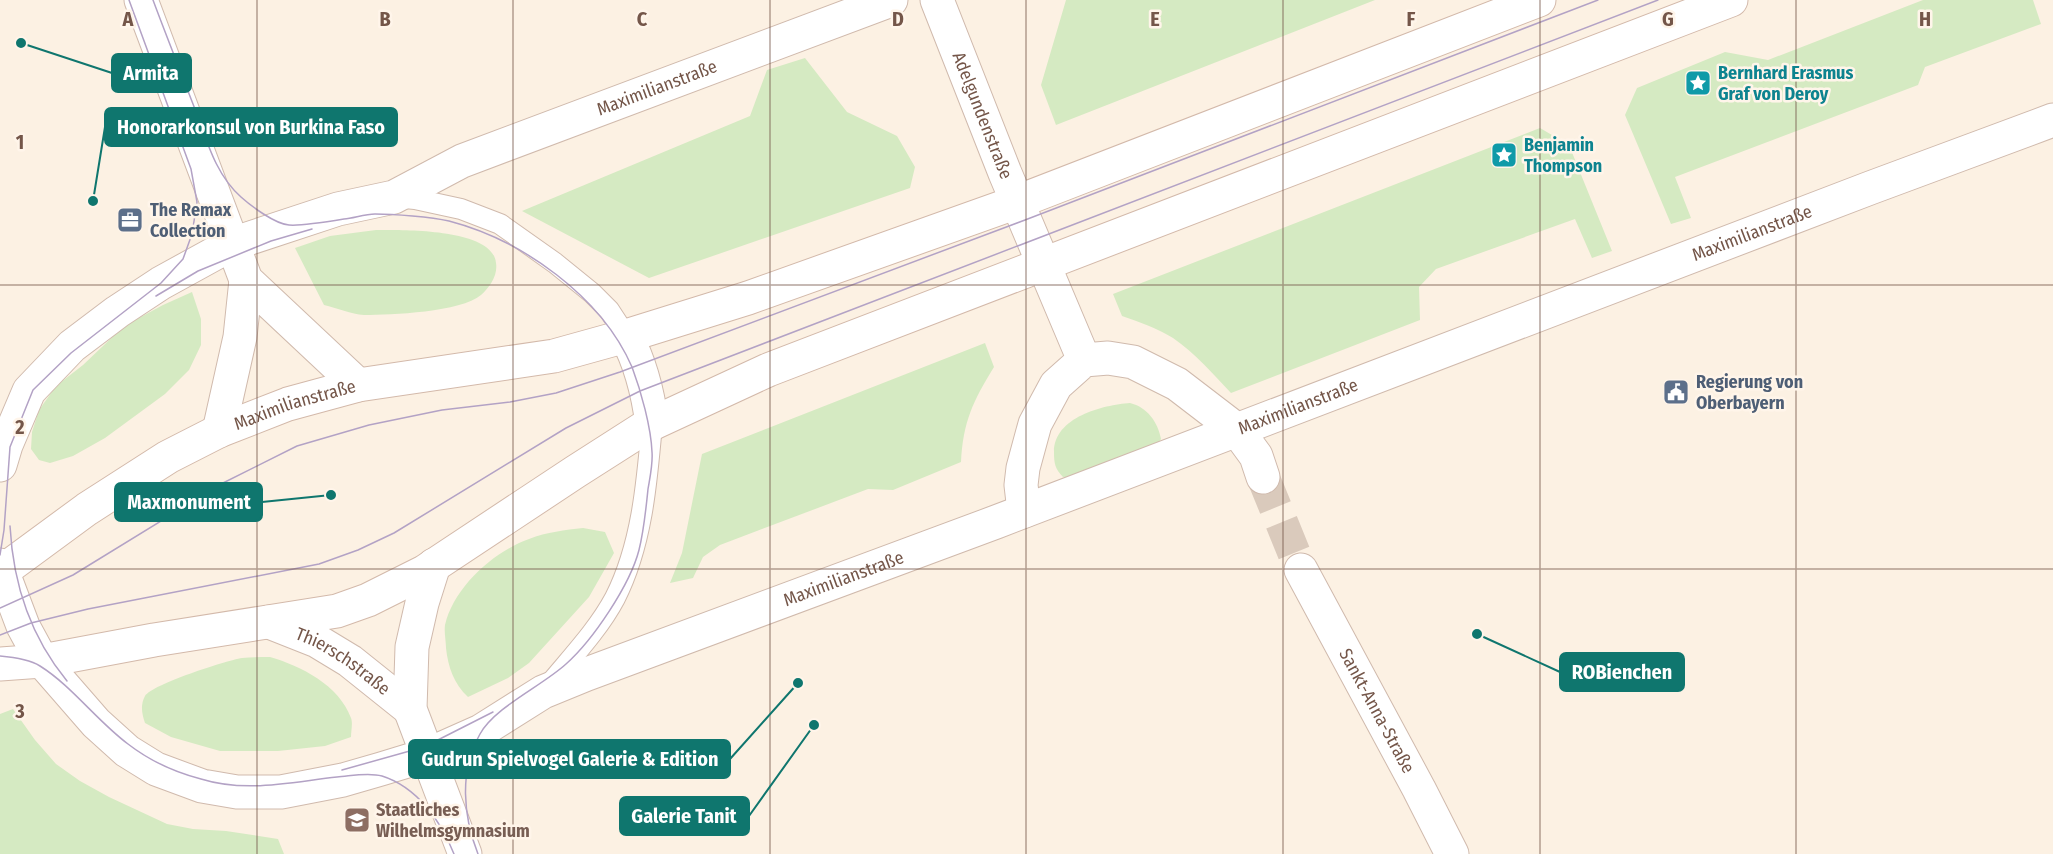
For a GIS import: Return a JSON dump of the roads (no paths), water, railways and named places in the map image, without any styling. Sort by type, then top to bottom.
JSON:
[{"type":"street","points":[[141,0],[246,280],[358,385]]},
{"type":"street","name":"Maximilianstraße","points":[[0,465],[29,391],[72,346],[161,283],[232,244],[338,209],[394,197],[462,161],[891,0]]},
{"type":"street","name":"Adelgundenstraße","points":[[937,0],[1024,216]]},
{"type":"street","name":"Maximilianstraße","points":[[1539,0],[1024,216],[554,356],[358,385],[288,404],[219,431],[168,457],[87,509],[0,570],[28,638],[42,661],[96,723],[127,751],[156,769],[201,786],[237,792],[281,792],[343,780],[428,754],[481,731],[543,692],[587,674],[1024,511],[2053,120]]},
{"type":"street","points":[[0,664],[42,661],[154,640],[337,611],[368,600],[434,565],[652,424],[768,370],[1731,0]]},
{"type":"street","points":[[1024,216],[1084,360]]},
{"type":"street","points":[[219,431],[240,337],[246,280]]},
{"type":"street","points":[[626,336],[636,354],[648,393],[652,424]]},
{"type":"street","points":[[1024,511],[1021,485],[1033,431],[1056,385],[1084,360],[1108,358],[1133,362],[1156,372],[1202,402],[1236,430],[1256,456],[1263,477]]},
{"type":"street","name":"Thierschstraße","points":[[434,565],[412,647],[410,709],[465,854]]},
{"type":"street","name":"Sankt-Anna-Straße","points":[[1301,570],[1452,854]]},
{"type":"street","name":"Thierschstraße","points":[[269,622],[317,641],[350,661],[410,709]]},
{"type":"lane","name":"Maximilianstraße","points":[[394,197],[461,209],[500,224],[555,263],[592,293],[609,310],[626,336]]},
{"type":"lane","name":"Maximilianstraße","points":[[543,692],[588,637],[615,598],[631,557],[639,526],[652,424]]},
{"type":"tunnel","points":[[1263,477],[1301,570]]},
{"type":"tram line","points":[[0,555],[10,447],[33,390],[71,353],[161,283],[183,259],[192,234],[197,202],[191,169],[129,0]]},
{"type":"tram line","points":[[153,0],[217,166],[232,187],[251,205],[270,218],[289,225],[383,214],[449,221],[477,230],[531,257],[580,295],[601,317],[618,341],[632,367],[648,420],[652,457],[639,550],[619,595],[599,627],[577,654],[496,715],[480,734],[473,748],[466,778],[469,824],[478,854]]},
{"type":"tram line","points":[[0,608],[73,575],[223,483],[297,446],[369,425],[442,410],[510,402],[556,393],[620,372],[1025,220],[1598,0]]},
{"type":"tram line","points":[[0,635],[31,623],[88,609],[319,564],[358,550],[394,533],[566,428],[640,391],[1658,0]]},
{"type":"tram line","points":[[156,296],[198,271],[271,241],[312,229]]},
{"type":"tram line","points":[[10,526],[15,568],[26,608],[43,646],[67,681]]},
{"type":"tram line","points":[[0,656],[26,660],[40,666],[63,683],[106,725],[136,750],[163,765],[191,776],[218,783],[252,786],[365,774],[382,776],[395,781],[417,797],[435,818],[454,854]]},
{"type":"tram line","points":[[342,770],[424,747],[493,712]]},
{"type":"place","name":"Armita","points":[[21,43]]},
{"type":"place","name":"Bernhard Erasmus Graf von Deroy","points":[[1698,83]]},
{"type":"place","name":"Benjamin Thompson","points":[[1504,155]]},
{"type":"place","name":"Honorarkonsul von Burkina Faso","points":[[93,201]]},
{"type":"place","name":"The Remax Collection","points":[[130,220]]},
{"type":"place","name":"Regierung von Oberbayern","points":[[1676,392]]},
{"type":"place","name":"Maxmonument","points":[[331,495]]},
{"type":"place","name":"ROBienchen","points":[[1477,634]]},
{"type":"place","name":"Gudrun Spielvogel Galerie & Edition","points":[[798,683]]},
{"type":"place","name":"Galerie Tanit","points":[[814,725]]},
{"type":"place","name":"Staatliches Wilhelmsgymnasium","points":[[357,820]]}]
